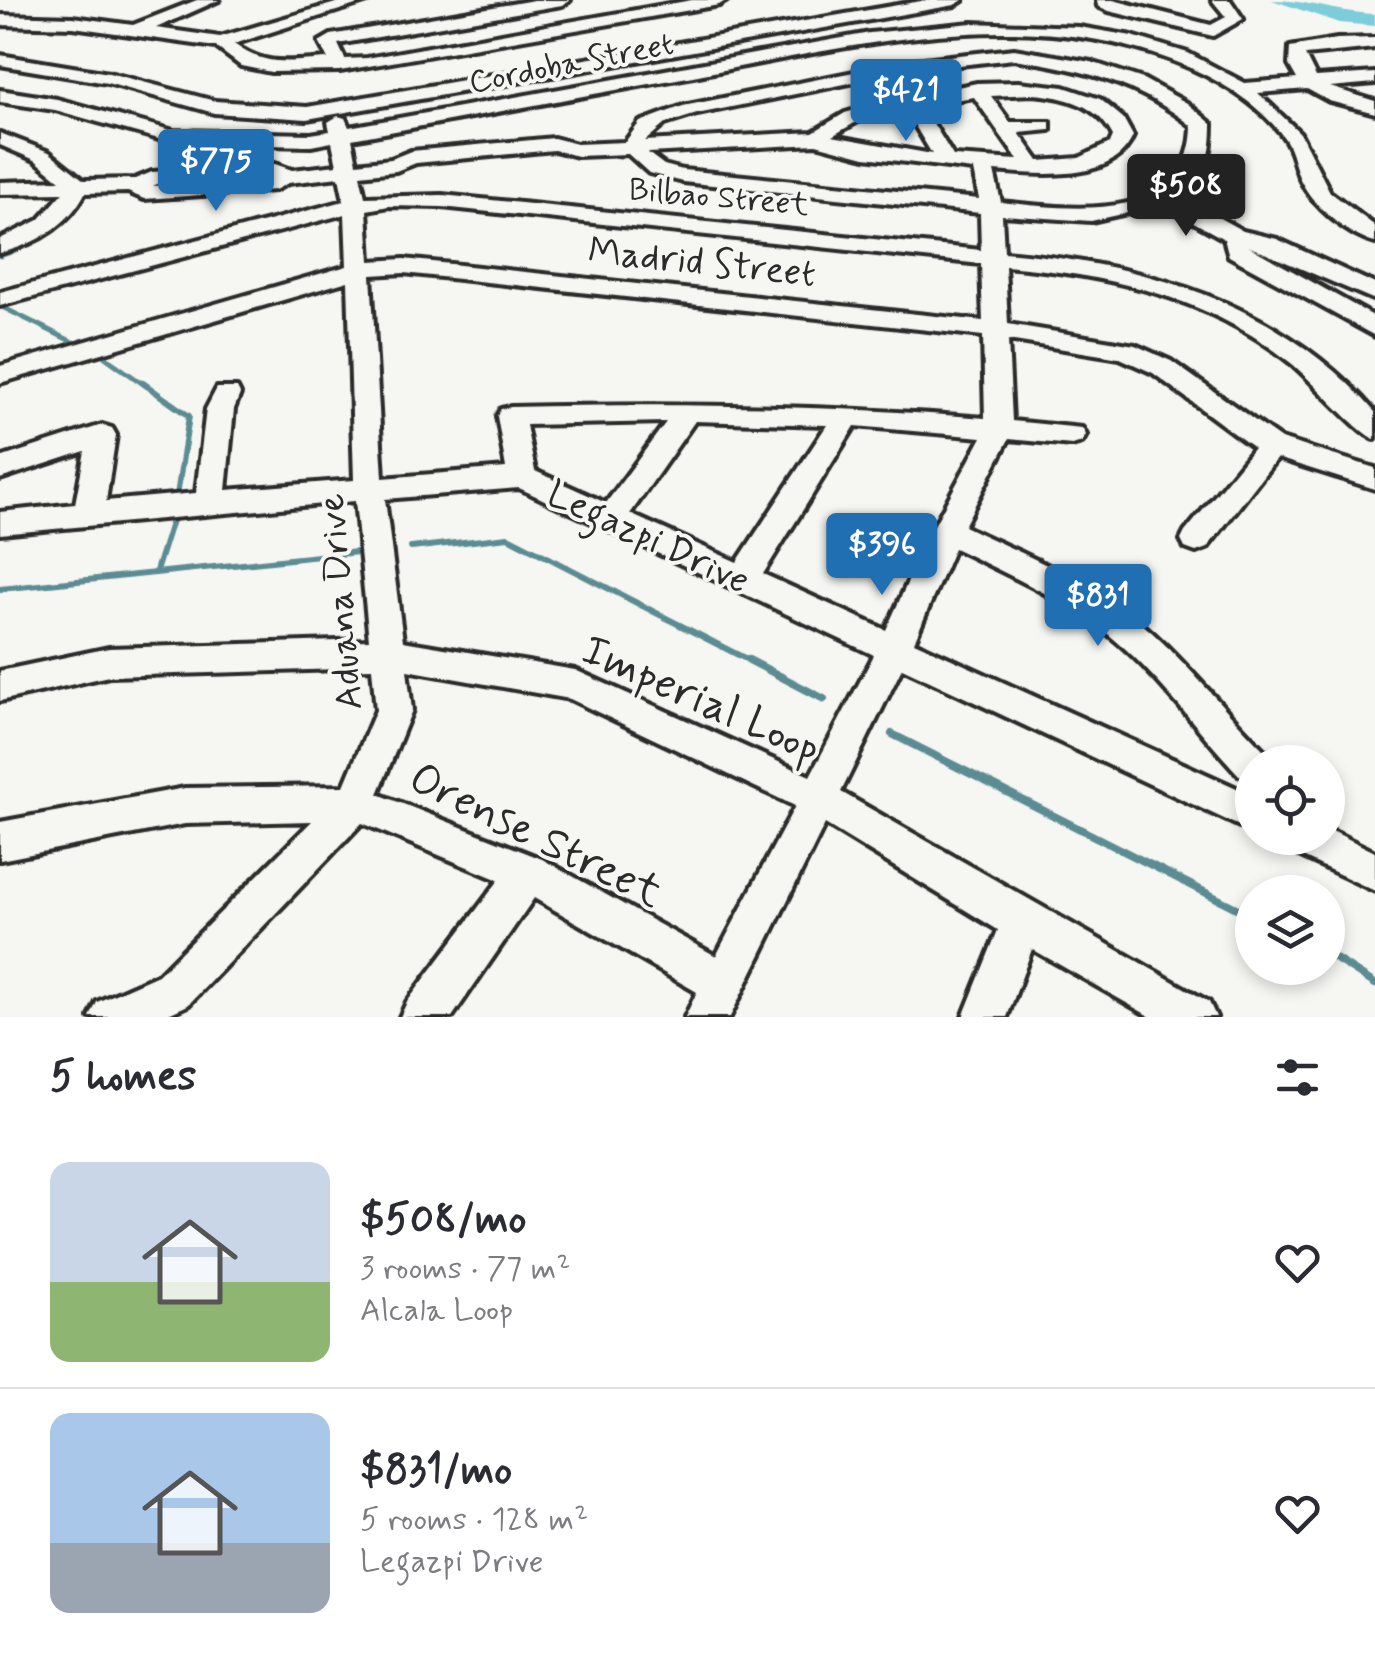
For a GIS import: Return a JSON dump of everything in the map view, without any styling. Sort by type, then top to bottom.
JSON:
[{"type":"street","points":[[133,31],[210,0]]},
{"type":"street","points":[[0,20],[73,22],[221,42],[363,0]]},
{"type":"street","points":[[340,66],[328,42],[331,40],[417,16],[562,0]]},
{"type":"street","points":[[221,42],[247,62],[271,67],[340,66],[656,6],[719,0]]},
{"type":"street","points":[[0,60],[32,62],[109,78],[214,107],[307,113],[918,3],[955,0]]},
{"type":"street","points":[[1105,0],[1115,8],[1213,31],[1235,20],[1231,9],[1220,0]]},
{"type":"street","points":[[1134,43],[1154,16]]},
{"type":"street","name":"Cordoba Street","points":[[0,96],[46,102],[173,138],[272,142],[864,34],[1041,18],[1134,43],[1243,89],[1272,113],[1298,143],[1313,186],[1332,206],[1375,236]]},
{"type":"street","points":[[864,34],[942,96]]},
{"type":"street","points":[[1375,43],[1296,51],[1297,70],[1307,82],[1338,98],[1375,108]]},
{"type":"street","points":[[1014,54],[1089,65],[1161,92],[1202,124],[1202,161],[1194,175],[1163,196],[1094,215],[671,174],[644,162],[634,148],[635,138],[643,129],[666,118],[906,67],[1014,54]]},
{"type":"street","points":[[1243,89],[1375,78]]},
{"type":"street","points":[[978,89],[1033,166]]},
{"type":"street","points":[[0,188],[136,185],[152,178],[275,170],[283,172],[283,177],[396,165],[411,170],[564,158],[577,150],[818,138],[847,149],[945,160],[1066,166],[1103,157],[1118,146],[1123,136],[1108,112],[1073,95],[1046,89],[978,89],[835,122],[818,138]]},
{"type":"street","points":[[911,103],[945,160]]},
{"type":"street","points":[[1005,128],[1044,126]]},
{"type":"street","name":"Aduana Drive","points":[[112,1017],[173,990],[356,803],[394,710],[369,489],[362,270],[356,206],[339,129]]},
{"type":"street","points":[[0,139],[37,151],[78,185]]},
{"type":"street","points":[[716,1001],[895,648],[946,530],[1000,430],[991,208],[982,162]]},
{"type":"street","points":[[0,246],[52,220],[74,196],[78,185]]},
{"type":"street","points":[[1163,196],[1235,236],[1269,244],[1375,293]]},
{"type":"street","name":"Bilbao Street","points":[[9,297],[389,200],[442,201],[808,236],[1129,276],[1194,298],[1289,348],[1354,402],[1375,430]]},
{"type":"street","points":[[1235,236],[1232,240],[1237,252],[1308,287],[1375,328]]},
{"type":"street","name":"Madrid Street","points":[[0,375],[362,270],[404,266],[997,330],[1126,351],[1162,367],[1272,446],[1375,479]]},
{"type":"street","points":[[210,502],[220,409],[227,394]]},
{"type":"street","points":[[522,477],[511,416],[688,412],[846,416],[1072,435]]},
{"type":"street","points":[[612,517],[688,412]]},
{"type":"street","points":[[743,580],[846,416]]},
{"type":"street","points":[[0,469],[102,434],[89,513]]},
{"type":"street","points":[[1196,540],[1272,446]]},
{"type":"street","name":"Legazpi Drive","points":[[0,523],[522,477],[1235,806]]},
{"type":"street","points":[[946,530],[1084,599],[1142,643],[1236,745]]},
{"type":"street","name":"Imperial Loop","points":[[0,686],[109,662],[389,653],[575,685],[818,798],[1022,921],[1194,1017]]},
{"type":"street","name":"Orense Street","points":[[0,841],[186,806],[356,803],[528,874],[716,1001]]},
{"type":"street","points":[[1340,855],[1375,872]]},
{"type":"street","points":[[422,1017],[436,1004],[528,874]]},
{"type":"street","points":[[986,1017],[1022,921]]},
{"type":"waterway","points":[[1281,0],[1346,19],[1375,20]]},
{"type":"waterway","points":[[0,256],[16,250]]},
{"type":"waterway","points":[[4,308],[79,345]]},
{"type":"waterway","points":[[105,357],[146,386]]},
{"type":"waterway","points":[[143,383],[189,416],[176,502]]},
{"type":"waterway","points":[[156,571],[174,514]]},
{"type":"waterway","points":[[411,548],[508,537],[754,663]]},
{"type":"waterway","points":[[0,589],[358,552]]},
{"type":"waterway","points":[[749,660],[824,699]]},
{"type":"waterway","points":[[892,734],[1235,907]]},
{"type":"waterway","points":[[1345,965],[1375,984]]}]
